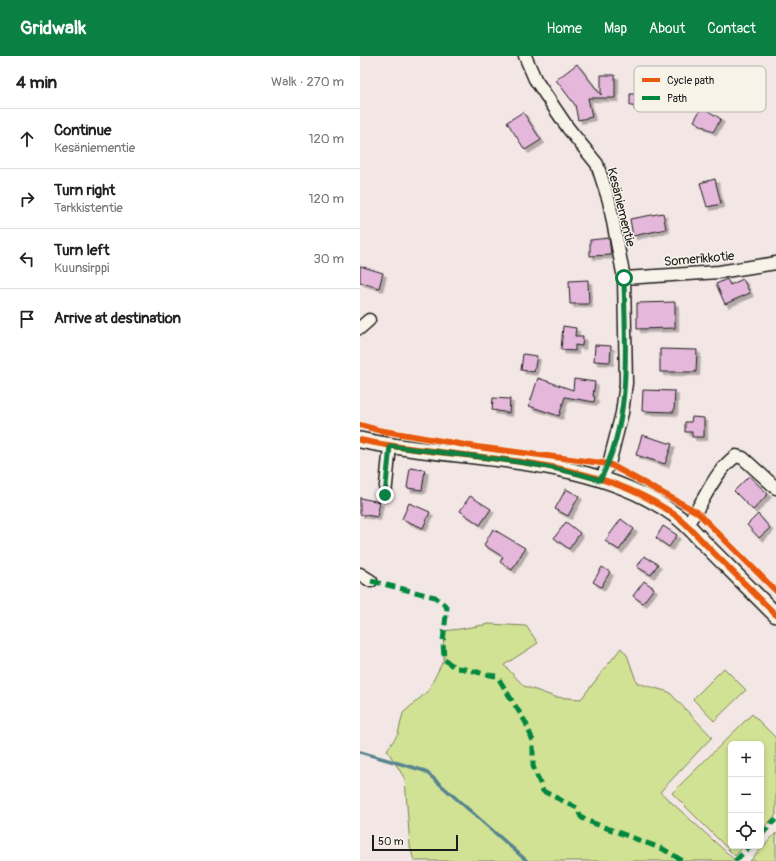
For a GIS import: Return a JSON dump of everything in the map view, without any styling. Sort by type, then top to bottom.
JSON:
[{"type":"street","name":"Kesäniementie","points":[[525,56],[535,79],[568,128],[598,164],[608,201],[624,278],[626,383],[622,413],[609,464],[600,480]]},
{"type":"street","name":"Somerikkotie","points":[[624,278],[719,272],[776,263]]},
{"type":"street","points":[[360,440],[390,446],[528,463],[566,470],[600,480],[651,500],[676,515],[776,615]]},
{"type":"street","points":[[385,495],[390,446]]},
{"type":"street","points":[[686,525],[697,512],[725,464],[736,456],[743,458],[776,488]]},
{"type":"street","points":[[360,574],[372,581]]},
{"type":"green space","points":[[489,624],[526,626],[538,643],[504,665],[524,686],[555,697],[581,699],[621,648],[627,655],[637,683],[669,692],[712,737],[660,792],[736,861],[414,861],[410,846],[405,779],[387,750],[398,734],[403,713],[428,691],[444,659],[443,631]]},
{"type":"green space","points":[[724,668],[746,690],[714,721],[693,699]]},
{"type":"green space","points":[[752,714],[776,738],[776,815],[764,827],[764,741],[728,741],[728,849],[672,793]]},
{"type":"green space","points":[[776,833],[776,861],[750,861],[761,849],[764,849],[764,846]]},
{"type":"green space","points":[[728,849],[741,849],[735,856]]},
{"type":"building","points":[[577,64],[601,95],[601,75],[615,75],[615,98],[588,98],[592,117],[578,120],[575,105],[556,80]]},
{"type":"building","points":[[630,94],[634,94],[634,106],[630,106]]},
{"type":"building","points":[[523,112],[541,140],[525,150],[507,122]]},
{"type":"building","points":[[699,112],[710,112],[721,119],[713,132],[694,121]]},
{"type":"building","points":[[715,179],[721,204],[707,207],[700,183]]},
{"type":"building","points":[[663,213],[666,229],[633,236],[630,219]]},
{"type":"building","points":[[609,238],[611,255],[590,256],[590,240]]},
{"type":"building","points":[[360,266],[383,273],[379,288],[360,282]]},
{"type":"building","points":[[727,279],[730,285],[743,279],[750,293],[725,304],[716,284]]},
{"type":"building","points":[[588,280],[589,304],[570,304],[569,281]]},
{"type":"building","points":[[675,302],[675,328],[637,329],[637,303]]},
{"type":"building","points":[[563,326],[576,328],[575,336],[583,336],[582,346],[575,345],[575,351],[561,350]]},
{"type":"building","points":[[595,345],[611,346],[610,362],[594,361]]},
{"type":"building","points":[[660,349],[697,350],[696,372],[660,372]]},
{"type":"building","points":[[523,354],[537,356],[534,372],[521,370]]},
{"type":"building","points":[[538,378],[573,390],[574,379],[595,382],[593,396],[595,397],[594,402],[565,397],[559,416],[529,406]]},
{"type":"building","points":[[643,390],[675,391],[674,412],[642,411]]},
{"type":"building","points":[[493,398],[510,399],[509,413],[492,410]]},
{"type":"building","points":[[692,417],[704,418],[704,437],[692,437],[692,432],[685,432],[685,422],[691,422]]},
{"type":"building","points":[[642,435],[672,444],[665,464],[636,455]]},
{"type":"building","points":[[410,468],[425,470],[422,490],[407,488]]},
{"type":"building","points":[[749,476],[768,494],[753,510],[734,491]]},
{"type":"building","points":[[566,489],[579,496],[568,516],[555,509]]},
{"type":"building","points":[[470,496],[491,509],[480,525],[460,511]]},
{"type":"building","points":[[360,498],[380,502],[377,517],[360,514]]},
{"type":"building","points":[[409,503],[430,512],[423,528],[402,519]]},
{"type":"building","points":[[758,514],[770,528],[759,538],[747,525]]},
{"type":"building","points":[[621,519],[634,529],[619,550],[605,541]]},
{"type":"building","points":[[566,522],[580,533],[569,549],[554,538]]},
{"type":"building","points":[[663,526],[677,535],[669,547],[656,538]]},
{"type":"building","points":[[493,529],[525,548],[512,570],[500,562],[503,557],[484,545]]},
{"type":"building","points":[[644,556],[658,564],[651,575],[637,567]]},
{"type":"building","points":[[602,567],[610,572],[601,587],[593,582]]},
{"type":"building","points":[[644,581],[654,588],[643,603],[633,596]]},
{"type":"waterway","points":[[360,752],[425,771],[527,861]]},
{"type":"marked path","points":[[371,581],[435,597],[447,607],[443,641],[444,659],[455,668],[497,676],[526,723],[533,741],[533,766],[543,791],[577,808],[581,817],[585,820],[663,849],[683,861]]},
{"type":"marked path","points":[[764,832],[776,819]]},
{"type":"marked path","points":[[735,861],[747,849]]},
{"type":"cycle path","points":[[360,425],[378,430],[477,447],[609,464],[697,512],[776,591]]},
{"type":"cycle path","points":[[360,440],[399,447],[523,462],[564,469],[603,480],[641,495],[684,522],[776,615]]},
{"type":"route","points":[[385,495],[390,446],[528,463],[566,470],[600,480],[609,464],[622,413],[626,383],[624,278]]}]
